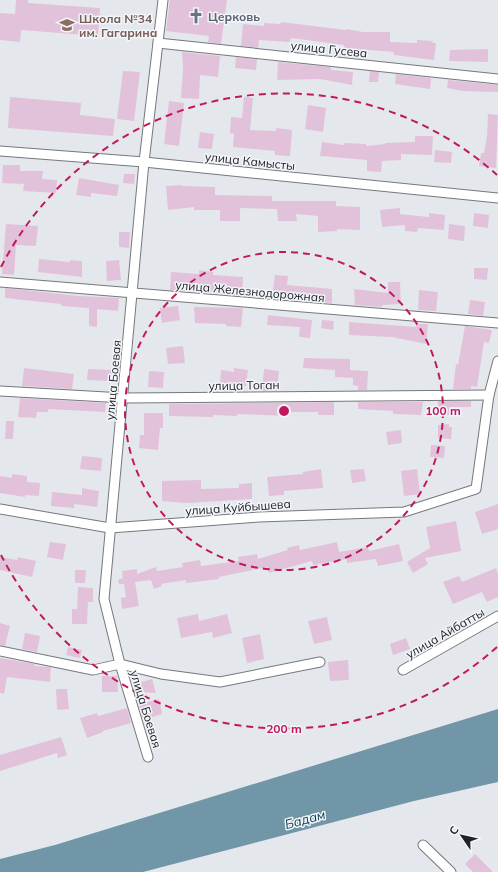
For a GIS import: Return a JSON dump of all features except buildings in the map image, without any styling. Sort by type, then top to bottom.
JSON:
[{"type":"street","name":"улица Боевая","points":[[148,757],[120,664],[104,598],[124,398],[144,162],[163,0]]},
{"type":"street","name":"улица Гусева","points":[[158,43],[498,79]]},
{"type":"street","name":"улица Камысты","points":[[0,151],[144,162],[498,198]]},
{"type":"street","name":"улица Железнодорожная","points":[[0,282],[498,323]]},
{"type":"street","points":[[489,395],[498,361]]},
{"type":"street","name":"улица Тоган","points":[[0,391],[124,398],[489,395]]},
{"type":"street","name":"улица Куйбышева","points":[[0,509],[110,528],[260,517],[404,512],[476,489],[489,395]]},
{"type":"street","name":"улица Айбатты","points":[[403,670],[498,616]]},
{"type":"street","points":[[0,651],[92,670],[120,664],[161,674],[220,682],[320,662]]},
{"type":"street","points":[[423,845],[451,872]]},
{"type":"water","name":"Бадам","points":[[498,709],[498,782],[414,801],[143,872],[0,872],[0,859],[55,845]]},
{"type":"place","name":"Церковь","points":[[196,16]]},
{"type":"place","name":"Школа №34 им. Гагарина","points":[[67,25]]}]
